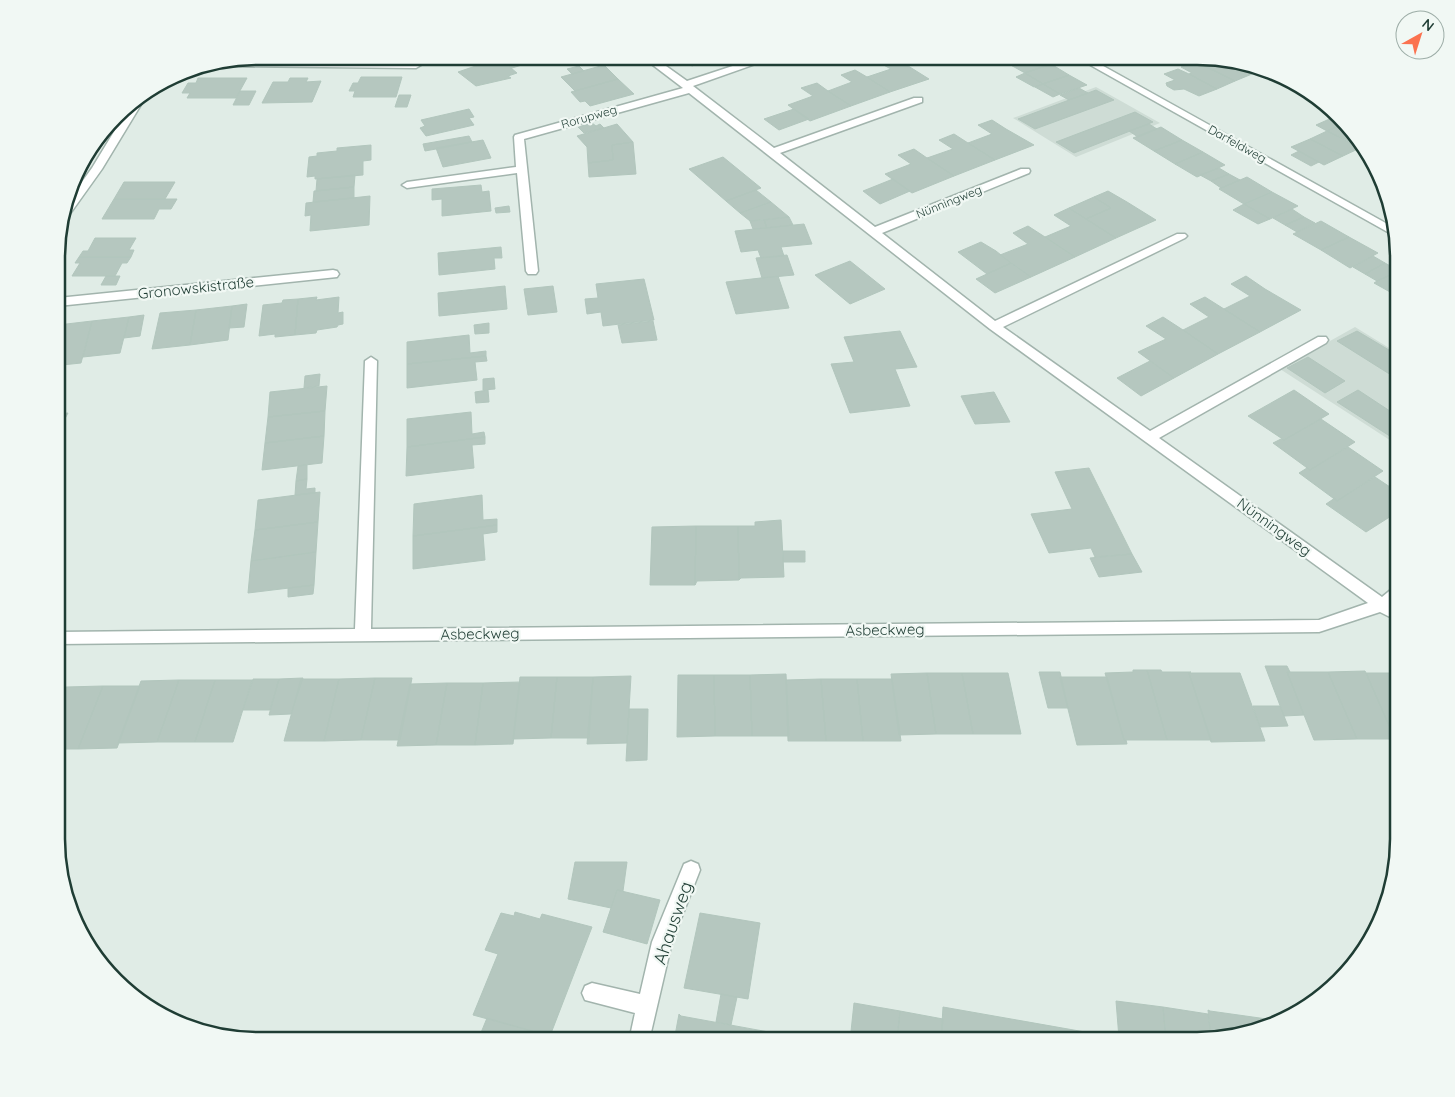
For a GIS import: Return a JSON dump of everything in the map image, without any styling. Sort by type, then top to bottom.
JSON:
[{"type":"street","name":"Nünningweg","points":[[657,65],[688,87],[994,326],[1390,610]]},
{"type":"street","points":[[688,87],[749,65]]},
{"type":"street","name":"Darfeldweg","points":[[1095,65],[1387,229]]},
{"type":"street","name":"Rorupweg","points":[[532,271],[519,137],[688,87]]},
{"type":"street","points":[[771,153],[918,100]]},
{"type":"street","points":[[78,189],[96,169],[130,114]]},
{"type":"street","points":[[407,185],[522,169]]},
{"type":"street","name":"Nünningweg","points":[[873,232],[1024,171]]},
{"type":"street","points":[[994,326],[1181,236]]},
{"type":"street","name":"Gronowskistraße","points":[[65,301],[334,274]]},
{"type":"street","points":[[1150,438],[1322,340]]},
{"type":"street","points":[[363,635],[371,361]]},
{"type":"street","name":"Asbeckweg","points":[[65,638],[1319,626],[1382,605],[1390,598]]},
{"type":"street","name":"Ahausweg","points":[[641,1032],[662,942],[691,870]]},
{"type":"street","points":[[592,993],[648,1006]]},
{"type":"shaded area","points":[[1096,87],[1160,123],[1076,157],[1013,118]]},
{"type":"shaded area","points":[[1355,327],[1390,348],[1390,440],[1280,369]]},
{"type":"building","points":[[478,65],[507,65],[517,73],[508,76],[511,78],[476,86],[458,72]]},
{"type":"building","points":[[508,65],[522,65],[512,68]]},
{"type":"building","points":[[604,65],[618,79],[575,91],[561,77]]},
{"type":"building","points":[[884,65],[907,65],[929,79],[890,92],[867,77],[891,69]]},
{"type":"building","points":[[1011,65],[1048,65],[1025,73]]},
{"type":"building","points":[[1053,65],[1069,75],[1043,84],[1025,73]]},
{"type":"building","points":[[1186,65],[1203,65],[1235,81],[1217,89],[1189,74],[1192,73],[1181,67]]},
{"type":"building","points":[[1202,65],[1234,69],[1252,74],[1235,81]]},
{"type":"building","points":[[579,66],[584,71],[572,74],[567,69]]},
{"type":"building","points":[[1178,69],[1217,89],[1199,96],[1184,89],[1174,90],[1167,86],[1166,83],[1175,80],[1164,74]]},
{"type":"building","points":[[855,70],[890,92],[851,106],[828,91],[852,82],[841,75]]},
{"type":"building","points":[[1025,73],[1043,84],[1034,87],[1016,77]]},
{"type":"building","points":[[1069,75],[1087,85],[1060,94],[1043,84]]},
{"type":"building","points":[[361,77],[402,77],[396,97],[353,97],[355,91],[349,91],[353,83],[358,83]]},
{"type":"building","points":[[198,78],[247,78],[236,98],[187,98],[190,93],[182,93],[188,83],[196,83]]},
{"type":"building","points":[[290,78],[308,78],[306,82],[321,81],[312,102],[262,103],[273,82],[288,82]]},
{"type":"building","points":[[618,79],[634,94],[590,106],[585,101],[580,102],[571,92]]},
{"type":"building","points":[[817,83],[851,106],[810,121],[788,105],[813,96],[801,88]]},
{"type":"building","points":[[1043,84],[1060,94],[1053,97],[1035,87]]},
{"type":"building","points":[[1079,88],[1088,93],[1069,100],[1060,95]]},
{"type":"building","points":[[1096,90],[1114,100],[1035,129],[1018,119]]},
{"type":"building","points":[[240,91],[256,91],[249,105],[233,105]]},
{"type":"building","points":[[399,95],[411,95],[407,107],[395,107]]},
{"type":"building","points":[[469,109],[474,117],[469,118],[474,125],[426,136],[420,128],[425,126],[421,120]]},
{"type":"building","points":[[794,109],[809,119],[779,130],[764,119]]},
{"type":"building","points":[[1135,112],[1153,122],[1074,153],[1056,142]]},
{"type":"building","points":[[1330,119],[1337,126],[1327,131],[1316,125]]},
{"type":"building","points":[[992,120],[1034,145],[995,160],[968,143],[992,134],[978,125]]},
{"type":"building","points":[[592,123],[596,126],[600,124],[604,128],[584,133],[578,127]]},
{"type":"building","points":[[617,124],[633,142],[612,145],[613,160],[588,163],[587,147],[577,136]]},
{"type":"building","points":[[1149,124],[1157,129],[1138,137],[1129,131]]},
{"type":"building","points":[[1337,126],[1351,142],[1327,131]]},
{"type":"building","points":[[1161,127],[1182,140],[1154,151],[1133,138]]},
{"type":"building","points":[[1327,131],[1352,144],[1356,150],[1343,156],[1310,139]]},
{"type":"building","points":[[954,134],[995,160],[954,176],[927,158],[953,149],[939,140]]},
{"type":"building","points":[[469,136],[472,142],[425,151],[423,144]]},
{"type":"building","points":[[1310,139],[1343,156],[1324,165],[1291,147]]},
{"type":"building","points":[[483,140],[491,158],[443,167],[436,148]]},
{"type":"building","points":[[1182,140],[1203,152],[1175,164],[1154,151]]},
{"type":"building","points":[[633,142],[636,174],[589,177],[588,163],[613,160],[612,145]]},
{"type":"building","points":[[371,145],[371,160],[363,161],[363,175],[315,179],[315,176],[307,177],[309,157],[317,156],[317,153],[337,151],[337,148]]},
{"type":"building","points":[[914,149],[954,176],[912,193],[885,174],[911,164],[898,155]]},
{"type":"building","points":[[1299,151],[1319,162],[1311,166],[1291,155]]},
{"type":"building","points":[[1203,152],[1225,165],[1197,177],[1175,164]]},
{"type":"building","points":[[723,157],[761,188],[726,201],[689,169]]},
{"type":"building","points":[[1219,168],[1229,174],[1211,181],[1200,175]]},
{"type":"building","points":[[1229,174],[1240,180],[1221,188],[1211,181]]},
{"type":"building","points":[[355,175],[354,187],[316,191],[317,179]]},
{"type":"building","points":[[1247,177],[1272,192],[1244,204],[1219,189]]},
{"type":"building","points":[[893,179],[910,191],[880,204],[863,191]]},
{"type":"building","points":[[124,182],[175,182],[165,199],[114,199]]},
{"type":"building","points":[[481,185],[482,192],[489,191],[491,211],[442,216],[442,199],[432,200],[432,189]]},
{"type":"building","points":[[354,187],[354,198],[313,202],[314,191]]},
{"type":"building","points":[[756,190],[771,202],[740,213],[726,201]]},
{"type":"building","points":[[1108,191],[1156,220],[1116,238],[1086,219],[1111,208],[1094,197]]},
{"type":"building","points":[[1272,192],[1298,206],[1270,219],[1244,204]]},
{"type":"building","points":[[370,196],[369,225],[310,231],[311,215],[305,216],[306,203]]},
{"type":"building","points":[[1094,197],[1111,208],[1086,219],[1069,208]]},
{"type":"building","points":[[114,199],[177,199],[171,209],[159,209],[154,219],[102,219]]},
{"type":"building","points":[[771,202],[789,217],[750,221],[740,213]]},
{"type":"building","points":[[1244,204],[1270,219],[1258,224],[1233,210]]},
{"type":"building","points":[[509,206],[510,212],[496,213],[495,208]]},
{"type":"building","points":[[1069,208],[1116,238],[1075,257],[1045,237],[1071,226],[1054,215]]},
{"type":"building","points":[[1292,209],[1304,217],[1285,225],[1273,218]]},
{"type":"building","points":[[789,217],[793,225],[767,228],[764,220]]},
{"type":"building","points":[[1304,217],[1315,223],[1297,232],[1285,225]]},
{"type":"building","points":[[764,220],[767,228],[753,229],[750,221]]},
{"type":"building","points":[[1321,221],[1349,237],[1321,250],[1293,234]]},
{"type":"building","points":[[804,224],[812,244],[781,247],[784,256],[761,258],[758,250],[741,252],[735,231]]},
{"type":"building","points":[[1028,226],[1075,257],[1031,277],[1000,255],[1028,244],[1013,233]]},
{"type":"building","points":[[1349,237],[1378,253],[1350,268],[1321,250]]},
{"type":"building","points":[[95,238],[136,238],[129,250],[134,250],[131,257],[79,257],[83,251],[88,251]]},
{"type":"building","points":[[981,242],[1011,263],[987,274],[958,252]]},
{"type":"building","points":[[501,247],[502,258],[494,258],[495,269],[439,275],[438,253]]},
{"type":"building","points":[[787,255],[794,275],[762,278],[756,258]]},
{"type":"building","points":[[1373,256],[1385,263],[1365,274],[1353,267]]},
{"type":"building","points":[[79,257],[131,257],[127,263],[122,263],[115,276],[72,276],[80,263],[75,263]]},
{"type":"building","points":[[850,261],[885,289],[850,304],[815,275]]},
{"type":"building","points":[[1011,263],[1031,277],[995,293],[976,279]]},
{"type":"building","points":[[1385,263],[1390,266],[1390,275],[1377,281],[1365,274]]},
{"type":"building","points":[[1390,275],[1390,292],[1374,283]]},
{"type":"building","points":[[106,276],[120,276],[116,285],[101,285]]},
{"type":"building","points":[[778,276],[789,308],[736,314],[726,282]]},
{"type":"building","points":[[1246,276],[1301,310],[1260,332],[1224,309],[1250,296],[1231,284]]},
{"type":"building","points":[[644,279],[654,320],[603,326],[601,312],[587,314],[585,299],[598,298],[596,284]]},
{"type":"building","points":[[505,286],[507,309],[439,316],[438,293]]},
{"type":"building","points":[[553,286],[557,312],[528,315],[524,289]]},
{"type":"building","points":[[317,297],[316,300],[339,297],[338,313],[343,312],[343,324],[337,327],[317,330],[316,333],[295,335],[298,299]]},
{"type":"building","points":[[1205,297],[1260,332],[1218,354],[1183,330],[1209,317],[1190,304]]},
{"type":"building","points":[[298,299],[295,335],[275,337],[275,334],[259,336],[263,305],[282,303],[283,300]]},
{"type":"building","points":[[247,304],[244,327],[229,328],[232,306]]},
{"type":"building","points":[[232,306],[228,340],[190,345],[196,310]]},
{"type":"building","points":[[196,310],[190,345],[152,349],[160,313]]},
{"type":"building","points":[[144,315],[140,336],[124,338],[129,317]]},
{"type":"building","points":[[129,317],[120,353],[83,357],[92,321]]},
{"type":"building","points":[[1163,317],[1218,354],[1174,378],[1138,352],[1166,339],[1146,326]]},
{"type":"building","points":[[92,321],[81,363],[65,365],[65,324]]},
{"type":"building","points":[[653,321],[657,340],[622,343],[618,325]]},
{"type":"building","points":[[489,323],[489,333],[475,334],[474,325]]},
{"type":"building","points":[[900,331],[917,367],[895,369],[910,406],[850,413],[831,364],[854,362],[844,337]]},
{"type":"building","points":[[1357,331],[1390,351],[1390,374],[1337,341]]},
{"type":"building","points":[[469,335],[470,353],[486,351],[486,356],[407,364],[407,342]]},
{"type":"building","points":[[486,356],[487,361],[475,362],[477,380],[407,388],[407,364]]},
{"type":"building","points":[[1308,357],[1345,381],[1325,393],[1287,368]]},
{"type":"building","points":[[1150,361],[1174,378],[1141,396],[1117,378]]},
{"type":"building","points":[[320,374],[319,386],[304,388],[305,376]]},
{"type":"building","points":[[494,378],[495,389],[483,390],[483,379]]},
{"type":"building","points":[[327,386],[325,411],[268,417],[270,392]]},
{"type":"building","points":[[488,390],[489,402],[476,403],[475,392]]},
{"type":"building","points":[[1294,390],[1329,414],[1284,440],[1248,416]]},
{"type":"building","points":[[1358,390],[1390,411],[1390,436],[1337,402]]},
{"type":"building","points":[[994,392],[1010,422],[975,424],[961,396]]},
{"type":"building","points":[[325,411],[324,436],[265,443],[268,417]]},
{"type":"building","points":[[471,412],[472,434],[484,432],[485,437],[407,447],[407,419]]},
{"type":"building","points":[[1321,419],[1355,442],[1310,470],[1273,443],[1281,439],[1284,440]]},
{"type":"building","points":[[324,436],[322,463],[262,470],[265,443]]},
{"type":"building","points":[[485,437],[485,444],[472,445],[474,468],[406,476],[407,447]]},
{"type":"building","points":[[1348,447],[1383,471],[1337,501],[1299,473],[1307,468],[1310,470]]},
{"type":"building","points":[[307,465],[307,479],[296,481],[298,466]]},
{"type":"building","points":[[1089,468],[1132,554],[1095,557],[1091,548],[1049,553],[1031,514],[1072,509],[1055,472]]},
{"type":"building","points":[[1375,477],[1390,487],[1390,517],[1366,532],[1326,504],[1335,498],[1337,501]]},
{"type":"building","points":[[307,479],[306,489],[315,488],[315,493],[295,495],[296,481]]},
{"type":"building","points":[[320,492],[318,522],[255,530],[258,500]]},
{"type":"building","points":[[482,495],[483,520],[497,519],[497,525],[413,536],[414,504]]},
{"type":"building","points":[[781,520],[784,577],[741,578],[739,580],[738,526],[755,526],[755,522]]},
{"type":"building","points":[[318,522],[316,552],[251,561],[255,530]]},
{"type":"building","points":[[497,525],[497,532],[483,534],[485,560],[413,569],[413,536]]},
{"type":"building","points":[[696,526],[738,526],[739,580],[697,581],[695,585]]},
{"type":"building","points":[[696,526],[695,585],[650,585],[652,527]]},
{"type":"building","points":[[783,551],[805,551],[805,562],[783,562]]},
{"type":"building","points":[[316,552],[314,585],[248,593],[251,561]]},
{"type":"building","points":[[1132,554],[1142,572],[1099,577],[1090,558]]},
{"type":"building","points":[[314,585],[313,594],[288,597],[288,588]]},
{"type":"building","points":[[1265,666],[1287,666],[1290,672],[1287,672],[1304,715],[1284,716]]},
{"type":"building","points":[[1133,670],[1147,670],[1167,740],[1124,740],[1105,673],[1133,672]]},
{"type":"building","points":[[1147,670],[1191,672],[1189,673],[1211,740],[1167,740]]},
{"type":"building","points":[[1365,671],[1390,728],[1390,739],[1357,739],[1328,672]]},
{"type":"building","points":[[1039,672],[1060,672],[1068,708],[1048,708]]},
{"type":"building","points":[[1287,672],[1328,672],[1357,739],[1314,740]]},
{"type":"building","points":[[927,673],[962,673],[973,734],[936,734]]},
{"type":"building","points":[[927,673],[936,734],[899,735],[891,674]]},
{"type":"building","points":[[962,673],[1008,673],[1021,734],[973,734]]},
{"type":"building","points":[[1189,673],[1240,673],[1265,741],[1211,742]]},
{"type":"building","points":[[1366,673],[1390,673],[1390,728]]},
{"type":"building","points":[[786,674],[789,736],[752,736],[750,675]]},
{"type":"building","points":[[678,675],[714,675],[715,736],[677,737]]},
{"type":"building","points":[[714,675],[750,675],[752,736],[715,736]]},
{"type":"building","points":[[631,676],[627,743],[587,744],[593,677]]},
{"type":"building","points":[[520,677],[557,677],[551,738],[513,739]]},
{"type":"building","points":[[557,677],[593,677],[589,738],[551,738]]},
{"type":"building","points":[[1060,677],[1107,677],[1124,740],[1126,740],[1127,744],[1077,745]]},
{"type":"building","points":[[303,678],[291,714],[269,715],[279,679]]},
{"type":"building","points":[[375,678],[361,740],[324,741],[339,679]]},
{"type":"building","points":[[375,678],[412,678],[400,740],[361,740]]},
{"type":"building","points":[[253,679],[279,679],[270,710],[243,710]]},
{"type":"building","points":[[301,679],[339,679],[324,741],[284,741]]},
{"type":"building","points":[[821,679],[857,679],[863,741],[826,741]]},
{"type":"building","points":[[821,679],[826,741],[788,741],[786,680]]},
{"type":"building","points":[[857,679],[892,679],[901,741],[863,741]]},
{"type":"building","points":[[179,680],[215,680],[195,742],[157,742]]},
{"type":"building","points":[[179,680],[157,742],[118,743],[141,681]]},
{"type":"building","points":[[215,680],[252,680],[233,742],[195,742]]},
{"type":"building","points":[[520,682],[513,744],[475,745],[483,683]]},
{"type":"building","points":[[447,683],[483,683],[475,745],[436,745]]},
{"type":"building","points":[[447,683],[436,745],[397,746],[410,684]]},
{"type":"building","points":[[103,686],[140,686],[117,748],[78,749]]},
{"type":"building","points":[[103,686],[78,749],[65,749],[66,687]]},
{"type":"building","points":[[1253,706],[1280,706],[1288,726],[1260,727]]},
{"type":"building","points":[[629,709],[648,709],[647,760],[626,761]]},
{"type":"building","points":[[575,862],[627,862],[623,891],[617,890],[611,908],[568,899]]},
{"type":"building","points":[[617,890],[660,900],[647,944],[603,932]]},
{"type":"building","points":[[515,912],[540,919],[542,914],[592,927],[552,1032],[535,1032],[473,1015],[498,954],[485,950],[501,913],[514,916]]},
{"type":"building","points":[[700,913],[760,923],[748,999],[684,988]]},
{"type":"building","points":[[721,994],[737,997],[731,1025],[716,1022]]},
{"type":"building","points":[[1116,1001],[1163,1007],[1165,1032],[1119,1032]]},
{"type":"building","points":[[854,1003],[900,1011],[898,1032],[851,1032]]},
{"type":"building","points":[[943,1007],[1085,1032],[942,1032]]},
{"type":"building","points":[[1163,1007],[1208,1014],[1210,1032],[1165,1032]]},
{"type":"building","points":[[1208,1010],[1266,1019],[1234,1028],[1210,1032]]},
{"type":"building","points":[[900,1011],[943,1019],[942,1032],[898,1032]]},
{"type":"building","points":[[679,1014],[681,1016],[769,1032],[676,1032]]},
{"type":"building","points":[[487,1018],[536,1032],[481,1032]]}]
